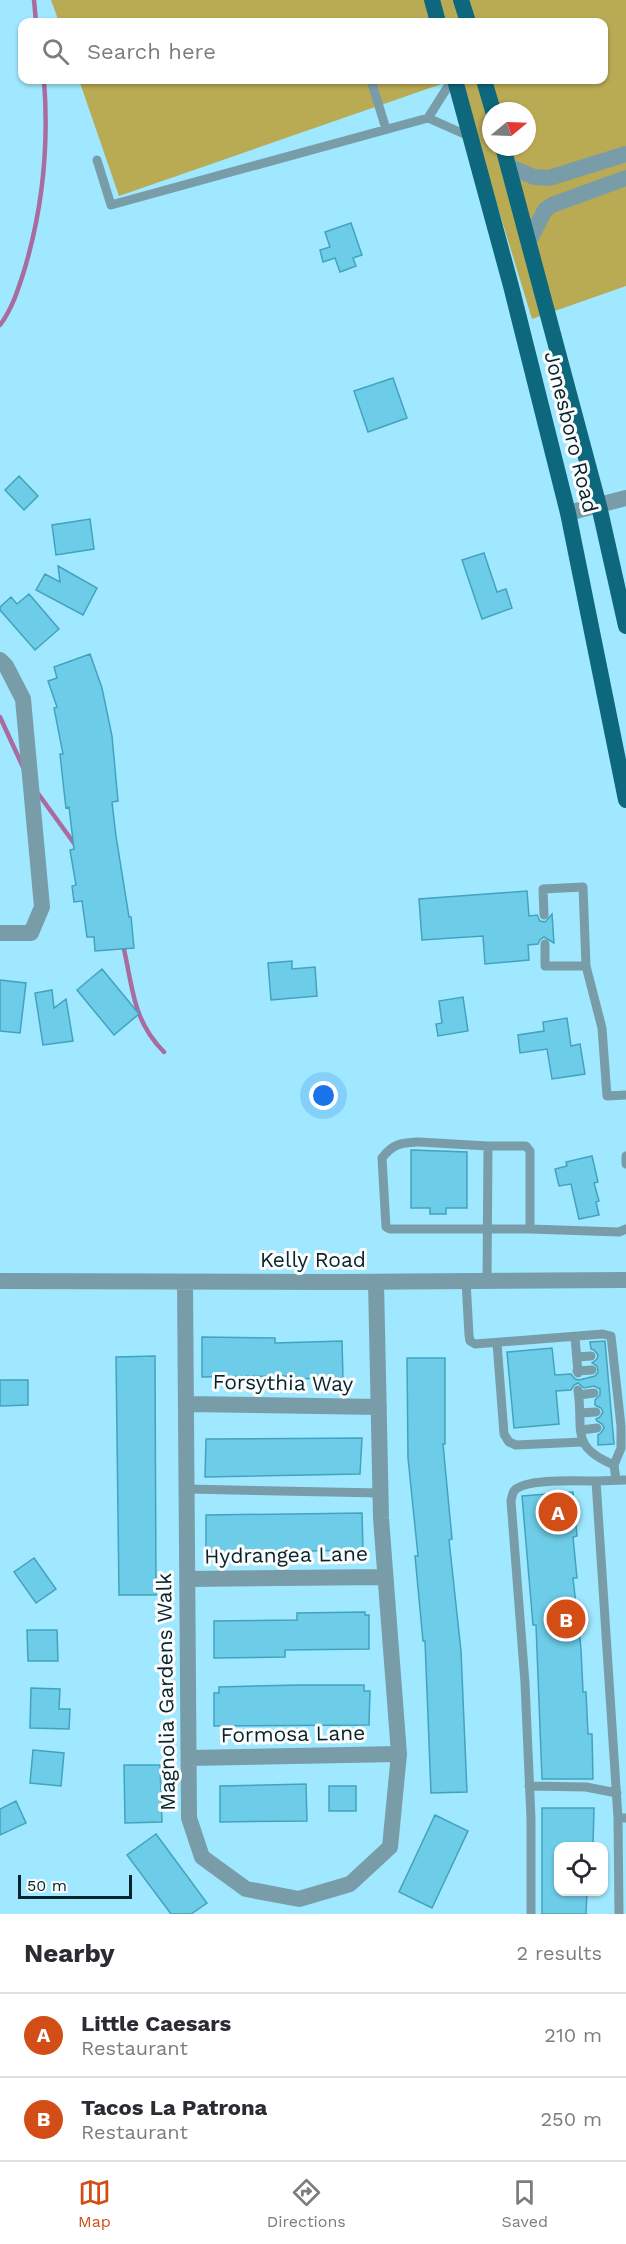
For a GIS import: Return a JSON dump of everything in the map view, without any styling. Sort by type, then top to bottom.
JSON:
[{"type":"main road","points":[[432,0],[437,18]]},
{"type":"main road","points":[[461,0],[467,18]]},
{"type":"main road","name":"Jonesboro Road","points":[[454,84],[471,137],[568,513],[626,800]]},
{"type":"main road","points":[[485,84],[490,102]]},
{"type":"main road","name":"Jonesboro Road","points":[[505,156],[599,506],[626,626]]},
{"type":"street","points":[[508,166],[541,178],[626,154]]},
{"type":"street","points":[[529,241],[545,210],[552,205],[626,178]]},
{"type":"street","points":[[568,513],[626,498]]},
{"type":"street","points":[[0,660],[6,666],[23,699],[42,907],[31,933],[0,933]]},
{"type":"street","name":"Kelly Road","points":[[0,1281],[626,1280]]},
{"type":"street","name":"Magnolia Gardens Walk","points":[[185,1282],[189,1818],[202,1857],[246,1889],[299,1899],[350,1884],[390,1846],[399,1754],[385,1577],[376,1282]]},
{"type":"street","name":"Forsythia Way","points":[[186,1404],[379,1407]]},
{"type":"street","name":"Hydrangea Lane","points":[[187,1579],[385,1577]]},
{"type":"street","name":"Formosa Lane","points":[[189,1758],[399,1754]]},
{"type":"lane","points":[[372,84],[386,129]]},
{"type":"lane","points":[[428,118],[450,84]]},
{"type":"lane","points":[[97,160],[111,205],[428,118],[471,137]]},
{"type":"lane","points":[[602,162],[609,185]]},
{"type":"lane","points":[[544,915],[543,889],[583,888],[586,966],[602,1028],[607,1096],[626,1095]]},
{"type":"lane","points":[[545,944],[545,966],[586,966]]},
{"type":"lane","points":[[530,1229],[530,1151],[526,1146],[398,1143],[382,1158],[386,1227],[390,1229],[530,1229],[619,1232],[626,1229]]},
{"type":"lane","points":[[487,1282],[488,1146]]},
{"type":"lane","points":[[626,1156],[626,1164]]},
{"type":"lane","points":[[466,1281],[470,1341],[475,1344],[603,1334],[611,1336],[617,1426],[621,1448],[614,1465]]},
{"type":"lane","points":[[575,1337],[578,1372],[592,1370]]},
{"type":"lane","points":[[497,1343],[504,1434],[509,1442],[516,1445],[582,1442]]},
{"type":"lane","points":[[577,1357],[591,1356]]},
{"type":"lane","points":[[531,1914],[529,1786],[522,1622],[511,1501],[514,1491],[521,1486],[535,1483],[621,1480],[614,1465],[595,1457],[582,1442],[579,1392],[594,1393]]},
{"type":"lane","points":[[580,1413],[596,1412]]},
{"type":"lane","points":[[581,1430],[597,1428]]},
{"type":"lane","points":[[596,1480],[617,1793],[622,1818],[619,1914]]},
{"type":"lane","points":[[187,1489],[381,1493]]},
{"type":"lane","points":[[529,1786],[586,1787],[617,1793]]},
{"type":"shaded area","points":[[51,0],[626,0],[626,286],[532,319],[482,156],[536,156],[536,102],[482,102],[482,155],[460,84],[608,84],[608,18],[58,18]]},
{"type":"shaded area","points":[[80,84],[441,84],[119,196]]},
{"type":"building","points":[[351,223],[362,255],[353,258],[356,266],[340,272],[335,258],[323,262],[320,250],[330,247],[325,232]]},
{"type":"building","points":[[393,378],[407,418],[368,432],[354,391]]},
{"type":"building","points":[[19,476],[38,496],[24,510],[5,490]]},
{"type":"building","points":[[90,519],[94,549],[56,555],[52,525]]},
{"type":"building","points":[[484,553],[497,592],[506,589],[512,608],[482,619],[462,560]]},
{"type":"building","points":[[58,566],[97,588],[83,615],[36,590],[45,574],[60,582]]},
{"type":"building","points":[[29,594],[59,629],[35,650],[0,610],[0,607],[11,597],[17,604]]},
{"type":"building","points":[[90,654],[102,688],[112,736],[118,801],[112,802],[134,948],[95,951],[94,937],[87,937],[82,901],[74,902],[72,886],[76,885],[70,850],[74,849],[69,807],[66,808],[64,791],[60,754],[63,754],[54,708],[57,707],[48,681],[57,678],[54,667]]},
{"type":"building","points":[[527,891],[529,916],[537,915],[540,921],[545,922],[552,914],[554,943],[544,937],[538,944],[528,945],[529,960],[485,964],[483,936],[422,940],[419,899]]},
{"type":"building","points":[[292,961],[292,969],[315,967],[317,996],[271,1000],[268,963]]},
{"type":"building","points":[[102,969],[139,1014],[114,1035],[77,990]]},
{"type":"building","points":[[0,980],[26,983],[20,1033],[0,1031]]},
{"type":"building","points":[[52,990],[54,1008],[66,999],[73,1041],[43,1045],[35,993]]},
{"type":"building","points":[[463,997],[468,1031],[438,1036],[436,1024],[442,1023],[439,1001]]},
{"type":"building","points":[[567,1018],[571,1046],[580,1044],[585,1074],[552,1079],[547,1049],[520,1053],[518,1035],[544,1031],[543,1022]]},
{"type":"building","points":[[411,1150],[467,1152],[467,1208],[446,1208],[446,1214],[430,1214],[430,1208],[411,1208]]},
{"type":"building","points":[[592,1156],[598,1182],[594,1183],[599,1201],[596,1202],[599,1215],[579,1219],[571,1184],[559,1186],[555,1169],[567,1166],[566,1162]]},
{"type":"building","points":[[202,1337],[275,1338],[275,1343],[342,1341],[343,1378],[202,1377]]},
{"type":"building","points":[[605,1341],[614,1444],[598,1445],[598,1435],[604,1428],[596,1419],[603,1412],[595,1405],[600,1389],[594,1386],[584,1388],[578,1383],[571,1390],[556,1391],[559,1424],[514,1428],[507,1352],[552,1348],[555,1375],[571,1374],[579,1380],[595,1376],[598,1372],[597,1366],[592,1363],[598,1355],[591,1349],[590,1342]]},
{"type":"building","points":[[155,1356],[156,1595],[119,1595],[116,1357]]},
{"type":"building","points":[[407,1358],[445,1358],[445,1444],[443,1444],[452,1539],[449,1540],[461,1651],[467,1792],[431,1793],[425,1641],[423,1641],[415,1556],[418,1556],[408,1458]]},
{"type":"building","points":[[0,1380],[28,1380],[28,1405],[0,1406]]},
{"type":"building","points":[[362,1438],[360,1474],[205,1477],[206,1439]]},
{"type":"building","points":[[573,1492],[577,1536],[573,1537],[577,1578],[573,1578],[583,1692],[586,1692],[588,1734],[592,1734],[593,1779],[542,1779],[536,1625],[533,1625],[522,1496]]},
{"type":"building","points":[[362,1513],[363,1550],[206,1553],[206,1515]]},
{"type":"building","points":[[34,1558],[56,1589],[36,1603],[14,1572]]},
{"type":"building","points":[[365,1612],[365,1615],[369,1615],[369,1649],[285,1650],[285,1657],[214,1658],[214,1621],[297,1620],[297,1613]]},
{"type":"building","points":[[27,1630],[57,1630],[58,1661],[28,1661]]},
{"type":"building","points":[[364,1685],[364,1691],[370,1691],[369,1725],[214,1726],[214,1693],[219,1693],[219,1687]]},
{"type":"building","points":[[31,1688],[60,1689],[59,1709],[70,1709],[69,1729],[30,1728]]},
{"type":"building","points":[[33,1750],[64,1753],[61,1786],[30,1783]]},
{"type":"building","points":[[124,1765],[160,1765],[162,1822],[125,1823]]},
{"type":"building","points":[[306,1784],[307,1821],[220,1822],[220,1786]]},
{"type":"building","points":[[329,1786],[356,1786],[356,1811],[329,1811]]},
{"type":"building","points":[[16,1801],[26,1823],[0,1835],[0,1809]]},
{"type":"building","points":[[542,1808],[594,1808],[593,1842],[554,1842],[554,1896],[587,1896],[586,1914],[542,1914]]},
{"type":"building","points":[[435,1815],[468,1831],[432,1908],[399,1892]]},
{"type":"building","points":[[156,1834],[207,1903],[191,1914],[171,1914],[127,1855]]},
{"type":"waterway","points":[[34,0],[36,18]]},
{"type":"waterway","points":[[0,325],[17,292],[36,224],[45,152],[44,84]]},
{"type":"waterway","points":[[0,717],[23,767]]},
{"type":"waterway","points":[[37,792],[76,846]]},
{"type":"waterway","points":[[123,945],[135,1002],[146,1028],[164,1052]]},
{"type":"place","name":"Little Caesars","points":[[558,1512]]},
{"type":"place","name":"Tacos La Patrona","points":[[566,1619]]}]
